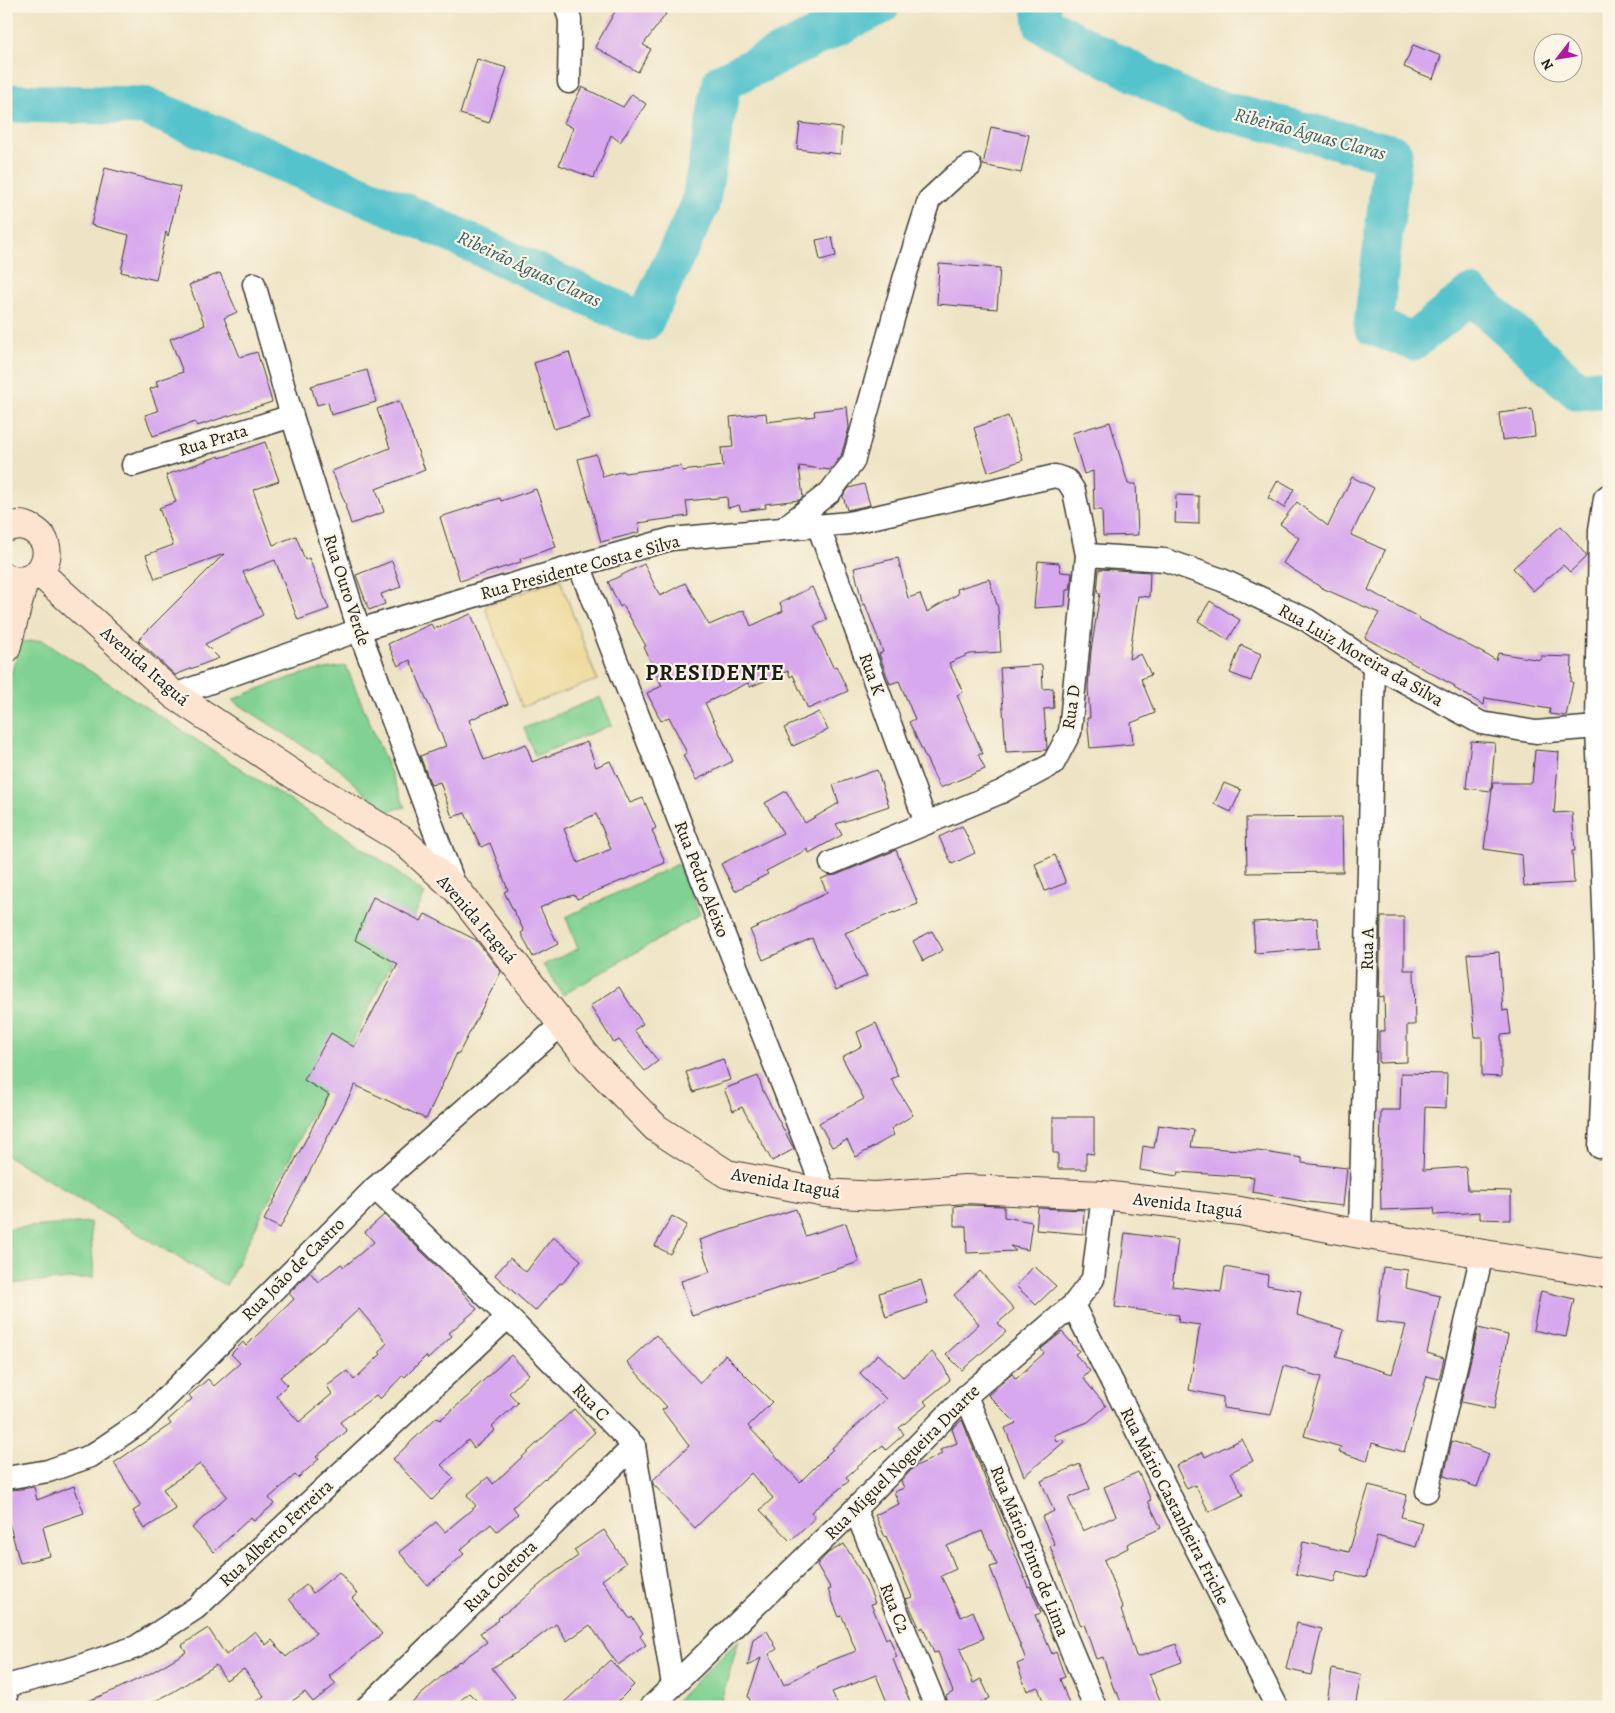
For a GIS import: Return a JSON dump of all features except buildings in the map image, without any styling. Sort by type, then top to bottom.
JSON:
[{"type":"street","points":[[566,6],[570,20],[569,82]]},
{"type":"street","points":[[784,528],[830,492],[853,462],[905,276],[929,200],[956,175],[970,166]]},
{"type":"street","name":"Rua Ouro Verde","points":[[254,284],[292,416],[359,630],[457,890]]},
{"type":"street","name":"Rua Prata","points":[[133,465],[292,416]]},
{"type":"street","name":"Rua Presidente Costa e Silva","points":[[174,695],[359,630],[671,539],[849,523],[1055,476]]},
{"type":"street","name":"Rua D","points":[[831,863],[1000,792],[1053,764],[1070,732],[1086,554],[1074,491],[1067,480],[1055,476]]},
{"type":"street","points":[[1600,1147],[1607,983],[1600,530],[1607,496]]},
{"type":"street","name":"Rua K","points":[[818,525],[926,823]]},
{"type":"street","points":[[6,649],[23,577],[44,564],[47,555],[42,537],[35,530],[27,526],[7,526]]},
{"type":"street","name":"Rua Luiz Moreira da Silva","points":[[1086,554],[1165,560],[1222,580],[1307,620],[1374,665],[1481,723],[1536,732],[1603,725]]},
{"type":"street","name":"Rua Pedro Aleixo","points":[[579,565],[825,1193]]},
{"type":"street","name":"Avenida Itaguá","points":[[23,577],[174,695],[305,782],[402,840],[457,890],[588,1058],[656,1128],[727,1174],[825,1193],[875,1196],[965,1189],[1103,1195],[1240,1210],[1360,1234],[1609,1274]]},
{"type":"street","name":"Rua A","points":[[1360,1234],[1374,665]]},
{"type":"street","name":"Rua João de Castro","points":[[6,1478],[48,1471],[91,1456],[144,1420],[375,1188],[562,1024]]},
{"type":"street","name":"Rua C","points":[[375,1188],[508,1316],[634,1446]]},
{"type":"street","name":"Rua Miguel Nogueira Duarte","points":[[651,1707],[855,1509],[966,1396],[1073,1305],[1093,1278],[1103,1195]]},
{"type":"street","points":[[1427,1491],[1482,1254]]},
{"type":"street","name":"Rua Mário Castanheira Friche","points":[[1073,1305],[1277,1707]]},
{"type":"street","name":"Rua Alberto Ferreira","points":[[6,1686],[74,1668],[136,1647],[196,1608],[508,1316]]},
{"type":"street","name":"Rua Mário Pinto de Lima","points":[[966,1396],[1095,1707]]},
{"type":"street","points":[[634,1446],[674,1686]]},
{"type":"street","name":"Rua Coletora","points":[[367,1707],[634,1446]]},
{"type":"street","name":"Rua C2","points":[[855,1509],[936,1707]]},
{"type":"street","points":[[6,1698],[8,1707]]},
{"type":"green space","points":[[42,640],[377,857],[425,894],[351,1045],[323,1092],[226,1286],[6,1155],[6,687],[22,642]]},
{"type":"green space","points":[[346,666],[405,807],[385,812],[338,768],[232,700],[302,674]]},
{"type":"green space","points":[[600,697],[612,725],[535,756],[524,728]]},
{"type":"green space","points":[[678,864],[700,915],[563,995],[543,965],[578,949],[566,917]]},
{"type":"green space","points":[[90,1222],[94,1277],[8,1284],[6,1229]]},
{"type":"green space","points":[[739,1640],[719,1707],[669,1707]]},
{"type":"sand","points":[[560,579],[597,680],[522,707],[485,606]]},
{"type":"waterway","name":"Ribeirão Águas Claras","points":[[6,103],[145,106],[406,213],[644,322],[700,205],[722,82],[880,6]]},
{"type":"waterway","name":"Ribeirão Águas Claras","points":[[1041,6],[1043,24],[1192,103],[1393,154],[1373,326],[1413,341],[1471,295],[1578,391],[1609,388]]},
{"type":"district","name":"PRESIDENTE","points":[[715,673]]}]
